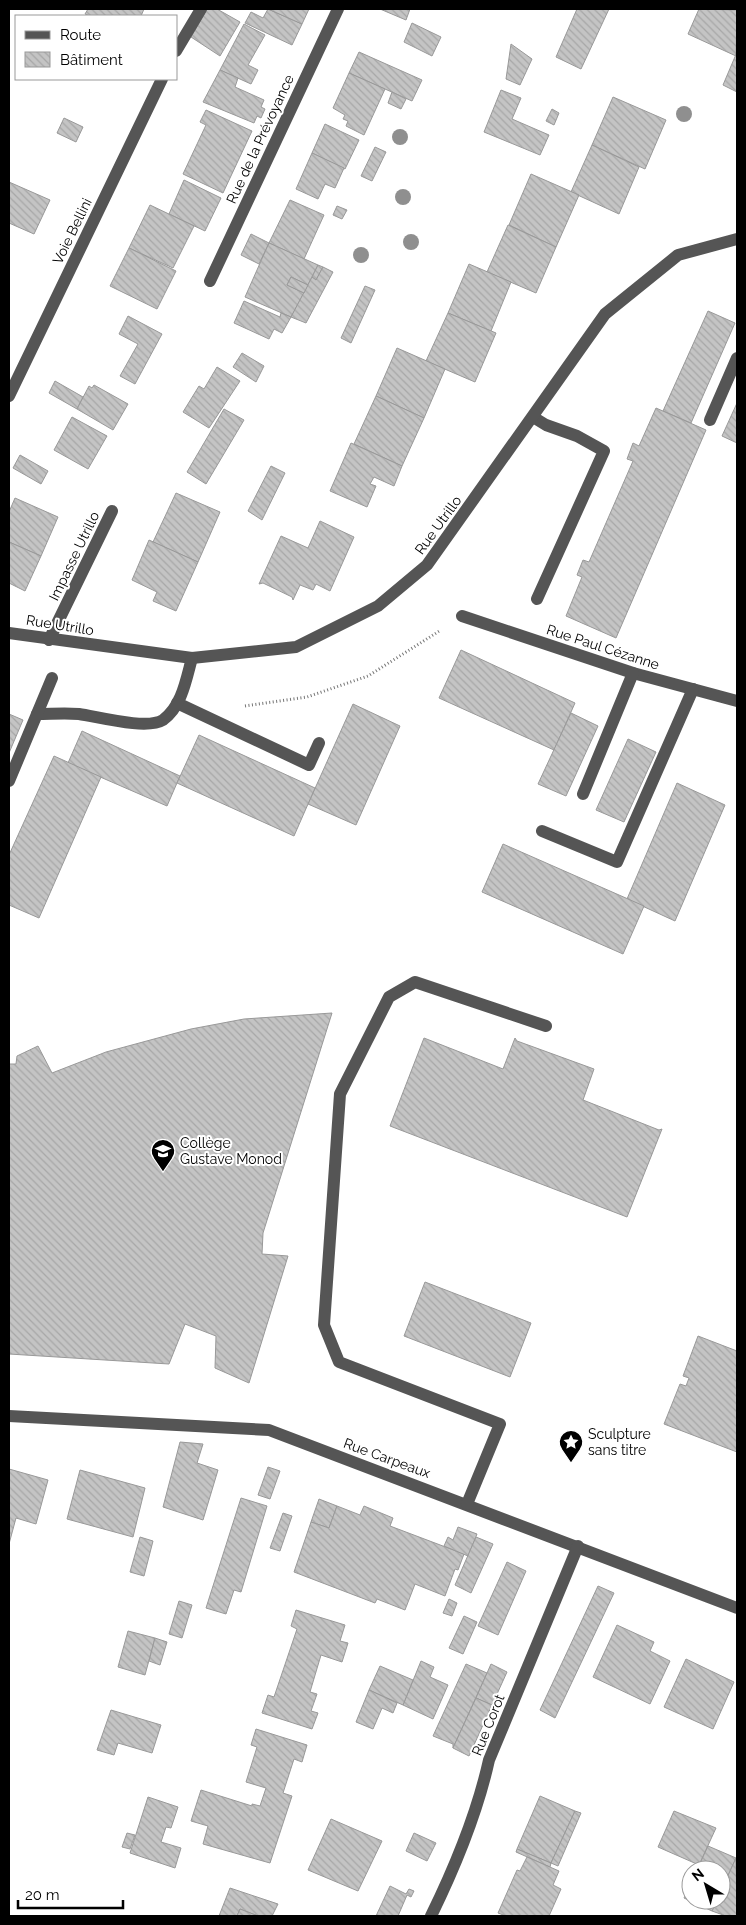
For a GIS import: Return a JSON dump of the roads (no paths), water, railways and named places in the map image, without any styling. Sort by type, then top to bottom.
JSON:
[{"type":"street","points":[[178,48],[201,9]]},
{"type":"street","name":"Rue de la Prévoyance","points":[[210,281],[338,9]]},
{"type":"street","name":"Voie Bellini","points":[[9,396],[162,80]]},
{"type":"street","name":"Rue Utrillo","points":[[9,632],[49,640],[192,658],[296,647],[378,606],[427,565],[605,314],[678,255],[737,239]]},
{"type":"street","points":[[710,420],[737,358]]},
{"type":"street","points":[[533,417],[546,425],[577,436],[604,451],[537,599]]},
{"type":"street","name":"Impasse Utrillo","points":[[49,640],[112,512]]},
{"type":"street","name":"Rue Paul Cézanne","points":[[462,616],[633,674],[736,699]]},
{"type":"street","points":[[37,714],[77,714],[150,724],[162,720],[177,703],[192,658]]},
{"type":"street","points":[[583,794],[633,674]]},
{"type":"street","points":[[9,781],[52,678]]},
{"type":"street","points":[[542,831],[617,862],[692,689]]},
{"type":"street","points":[[177,703],[308,765],[319,743]]},
{"type":"street","points":[[467,1504],[500,1424],[339,1362],[324,1325],[340,1094],[389,997],[415,982],[546,1026]]},
{"type":"street","name":"Rue Carpeaux","points":[[9,1416],[269,1430],[737,1608]]},
{"type":"street","name":"Rue Corot","points":[[431,1916],[448,1882],[482,1792],[489,1760],[578,1546]]},
{"type":"place","name":"Collège Gustave Monod","points":[[163,1172]]},
{"type":"place","name":"Sculpture sans titre","points":[[571,1463]]}]
